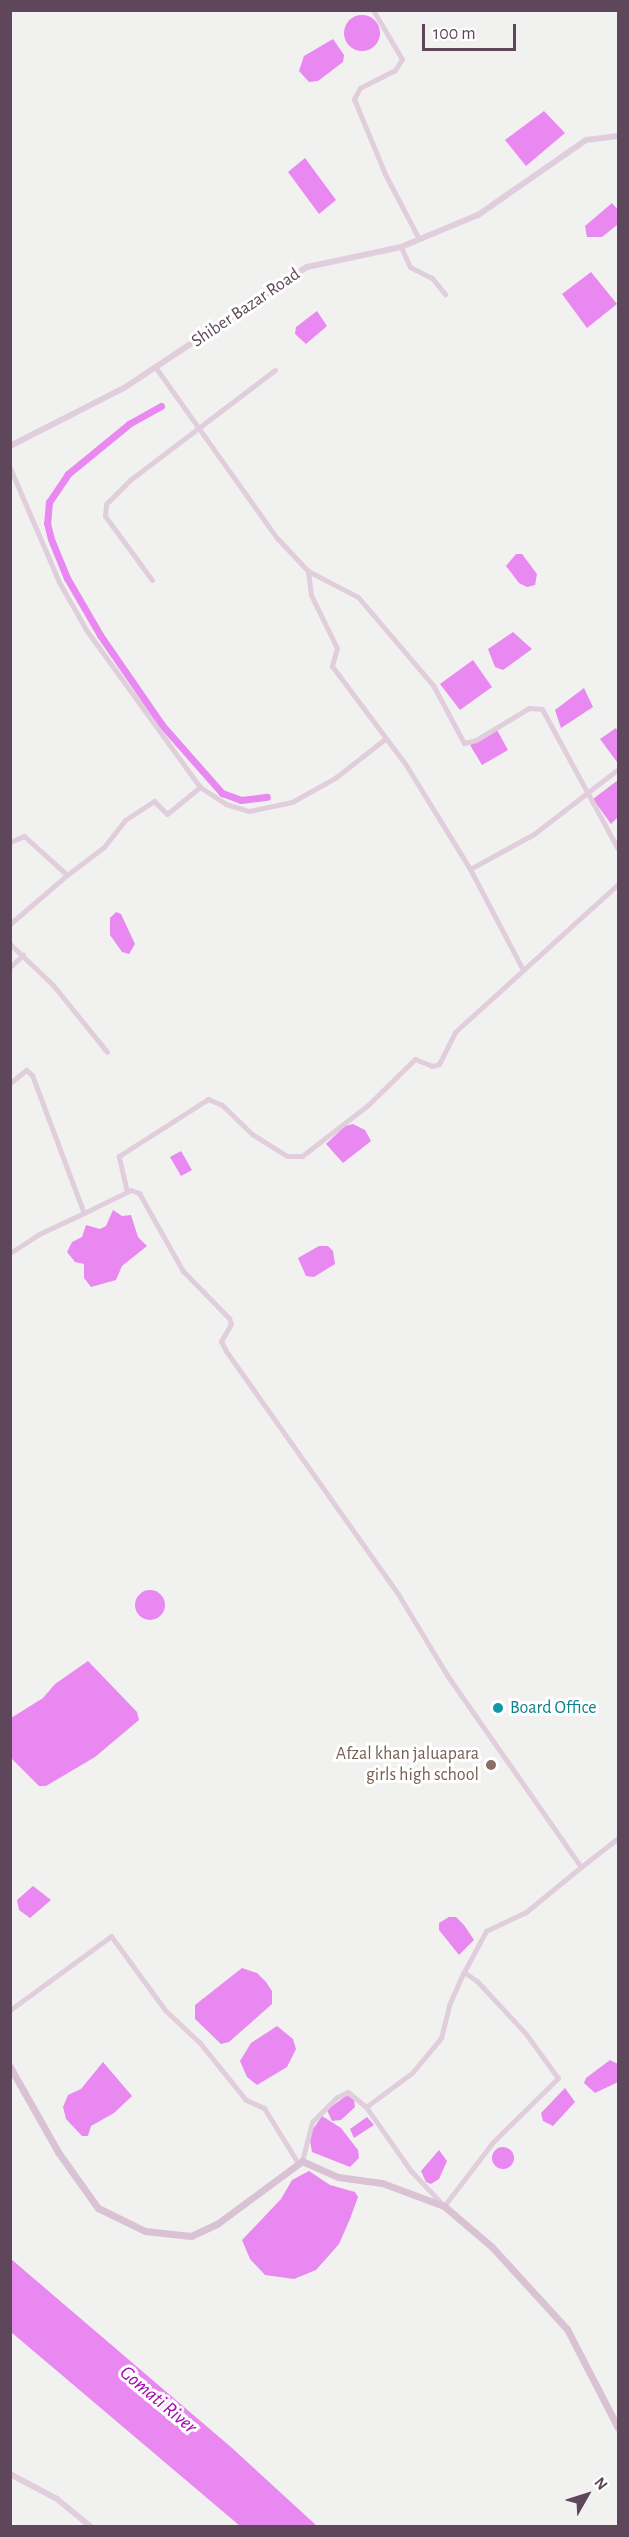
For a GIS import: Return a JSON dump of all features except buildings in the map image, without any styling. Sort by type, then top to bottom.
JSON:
[{"type":"main road","points":[[10,2067],[58,2152],[98,2208],[145,2231],[191,2236],[217,2224],[300,2162],[338,2177],[382,2183],[444,2206],[492,2247],[567,2329],[618,2428]]},
{"type":"street","points":[[373,10],[402,59],[395,70],[360,88],[354,99],[385,174],[419,239]]},
{"type":"street","name":"Shiber Bazar Road","points":[[10,446],[156,368],[307,267],[401,248],[478,215],[586,140],[618,136]]},
{"type":"street","points":[[401,248],[410,267],[432,278],[445,294]]},
{"type":"street","points":[[156,368],[200,426],[277,538],[308,571],[358,597],[433,685],[464,743],[476,740],[529,708],[538,707],[546,713],[618,849]]},
{"type":"street","points":[[152,580],[104,510],[130,480],[275,370]]},
{"type":"street","points":[[10,468],[59,582],[87,632],[200,787],[226,804],[249,811],[292,802],[335,778],[385,739]]},
{"type":"street","points":[[308,571],[311,596],[337,648],[332,666],[406,765],[470,869],[522,968]]},
{"type":"street","points":[[470,869],[534,834],[586,791],[618,769]]},
{"type":"street","points":[[10,924],[104,847],[125,820],[154,801],[167,814],[200,787]]},
{"type":"street","points":[[10,842],[24,836],[67,875]]},
{"type":"street","points":[[127,1192],[119,1156],[208,1100],[222,1105],[252,1134],[287,1156],[302,1156],[368,1105],[415,1059],[432,1066],[439,1064],[455,1032],[522,968],[618,884]]},
{"type":"street","points":[[10,944],[53,985],[107,1052]]},
{"type":"street","points":[[10,967],[23,955]]},
{"type":"street","points":[[10,1083],[26,1070],[31,1073],[84,1213]]},
{"type":"street","points":[[10,1253],[39,1234],[127,1192],[135,1190],[140,1193],[183,1271],[229,1318],[231,1324],[221,1338],[226,1351],[398,1594],[447,1675],[581,1867]]},
{"type":"street","points":[[366,2107],[412,2073],[441,2038],[449,2005],[486,1931],[526,1912],[618,1838]]},
{"type":"street","points":[[10,2010],[111,1936],[165,2010],[200,2043],[246,2100],[264,2109],[300,2162]]},
{"type":"street","points":[[300,2162],[312,2122],[337,2097],[348,2092],[366,2107],[411,2171],[444,2206],[493,2142],[558,2078],[526,2034],[477,1981],[464,1972]]},
{"type":"street","points":[[10,2474],[57,2499],[90,2526]]},
{"type":"water","points":[[362,15],[375,20],[380,33],[375,46],[362,51],[349,46],[344,33],[349,20]]},
{"type":"water","points":[[333,39],[344,55],[343,62],[318,81],[309,82],[299,71],[304,56]]},
{"type":"water","points":[[544,111],[565,133],[526,166],[505,140]]},
{"type":"water","points":[[305,158],[336,200],[319,214],[288,172]]},
{"type":"water","points":[[612,203],[618,210],[617,225],[602,237],[587,237],[585,226]]},
{"type":"water","points":[[591,272],[617,304],[587,328],[562,294]]},
{"type":"water","points":[[317,311],[327,326],[306,344],[295,334],[296,327]]},
{"type":"water","points":[[516,554],[522,554],[537,574],[535,585],[527,587],[519,583],[506,566]]},
{"type":"water","points":[[513,632],[532,649],[503,670],[495,667],[488,649]]},
{"type":"water","points":[[473,660],[492,687],[460,710],[440,684]]},
{"type":"water","points":[[584,688],[593,707],[561,728],[555,710]]},
{"type":"water","points":[[616,728],[618,732],[617,762],[600,739]]},
{"type":"water","points":[[497,730],[508,750],[482,765],[470,745]]},
{"type":"water","points":[[618,780],[618,817],[611,824],[593,799]]},
{"type":"water","points":[[116,912],[121,914],[135,944],[129,954],[122,952],[110,935],[110,918]]},
{"type":"water","points":[[353,1124],[365,1130],[371,1141],[343,1163],[326,1144],[345,1126]]},
{"type":"water","points":[[181,1151],[192,1170],[181,1176],[170,1157]]},
{"type":"water","points":[[113,1210],[122,1216],[131,1215],[138,1237],[147,1246],[122,1266],[116,1280],[91,1287],[84,1278],[84,1264],[75,1262],[67,1252],[72,1242],[82,1237],[86,1225],[100,1229],[106,1226]]},
{"type":"water","points":[[319,1246],[328,1246],[333,1251],[335,1264],[314,1277],[306,1276],[298,1258]]},
{"type":"water","points":[[150,1590],[156,1591],[164,1599],[164,1611],[156,1619],[150,1620],[144,1619],[136,1611],[135,1605],[136,1599],[144,1591]]},
{"type":"water","points":[[88,1661],[137,1712],[139,1720],[95,1757],[46,1786],[39,1786],[11,1758],[11,1718],[43,1698],[55,1684]]},
{"type":"water","points":[[33,1886],[51,1900],[30,1918],[19,1910],[17,1900]]},
{"type":"water","points":[[449,1917],[456,1917],[474,1940],[459,1955],[439,1930],[439,1923]]},
{"type":"water","points":[[242,1968],[257,1973],[266,1982],[272,1991],[272,2004],[229,2042],[221,2044],[195,2019],[195,2005]]},
{"type":"water","points":[[277,2026],[293,2039],[296,2049],[287,2067],[257,2085],[247,2077],[240,2061],[251,2043]]},
{"type":"water","points":[[610,2060],[618,2064],[618,2082],[595,2093],[584,2083],[586,2078]]},
{"type":"water","points":[[103,2062],[132,2096],[114,2113],[91,2126],[88,2136],[82,2136],[66,2119],[63,2107],[68,2095],[81,2089]]},
{"type":"water","points":[[565,2088],[575,2102],[553,2126],[543,2121],[541,2113]]},
{"type":"water","points":[[347,2095],[354,2100],[355,2107],[341,2120],[332,2121],[327,2110]]},
{"type":"water","points":[[322,2116],[341,2128],[358,2150],[359,2158],[350,2167],[312,2152],[309,2135]]},
{"type":"water","points":[[367,2117],[374,2125],[354,2138],[350,2129]]},
{"type":"water","points":[[503,2147],[511,2150],[514,2158],[511,2166],[503,2169],[495,2166],[492,2158],[495,2150]]},
{"type":"water","points":[[439,2150],[447,2161],[439,2179],[431,2184],[426,2182],[421,2171]]},
{"type":"water","points":[[309,2171],[330,2185],[355,2192],[358,2197],[350,2219],[339,2244],[316,2270],[294,2279],[265,2275],[250,2259],[242,2240],[281,2199],[292,2180]]},
{"type":"water","name":"Gomati River","points":[[11,2259],[232,2448],[317,2526],[240,2526],[11,2332]]},
{"type":"waterway","points":[[161,406],[129,424],[68,474],[49,502],[47,523],[51,539],[67,578],[100,635],[162,725],[222,793],[241,800],[267,797]]},
{"type":"place","name":"Board Office","points":[[498,1708]]},
{"type":"place","name":"Afzal khan jaluapara girls high school","points":[[491,1765]]}]
